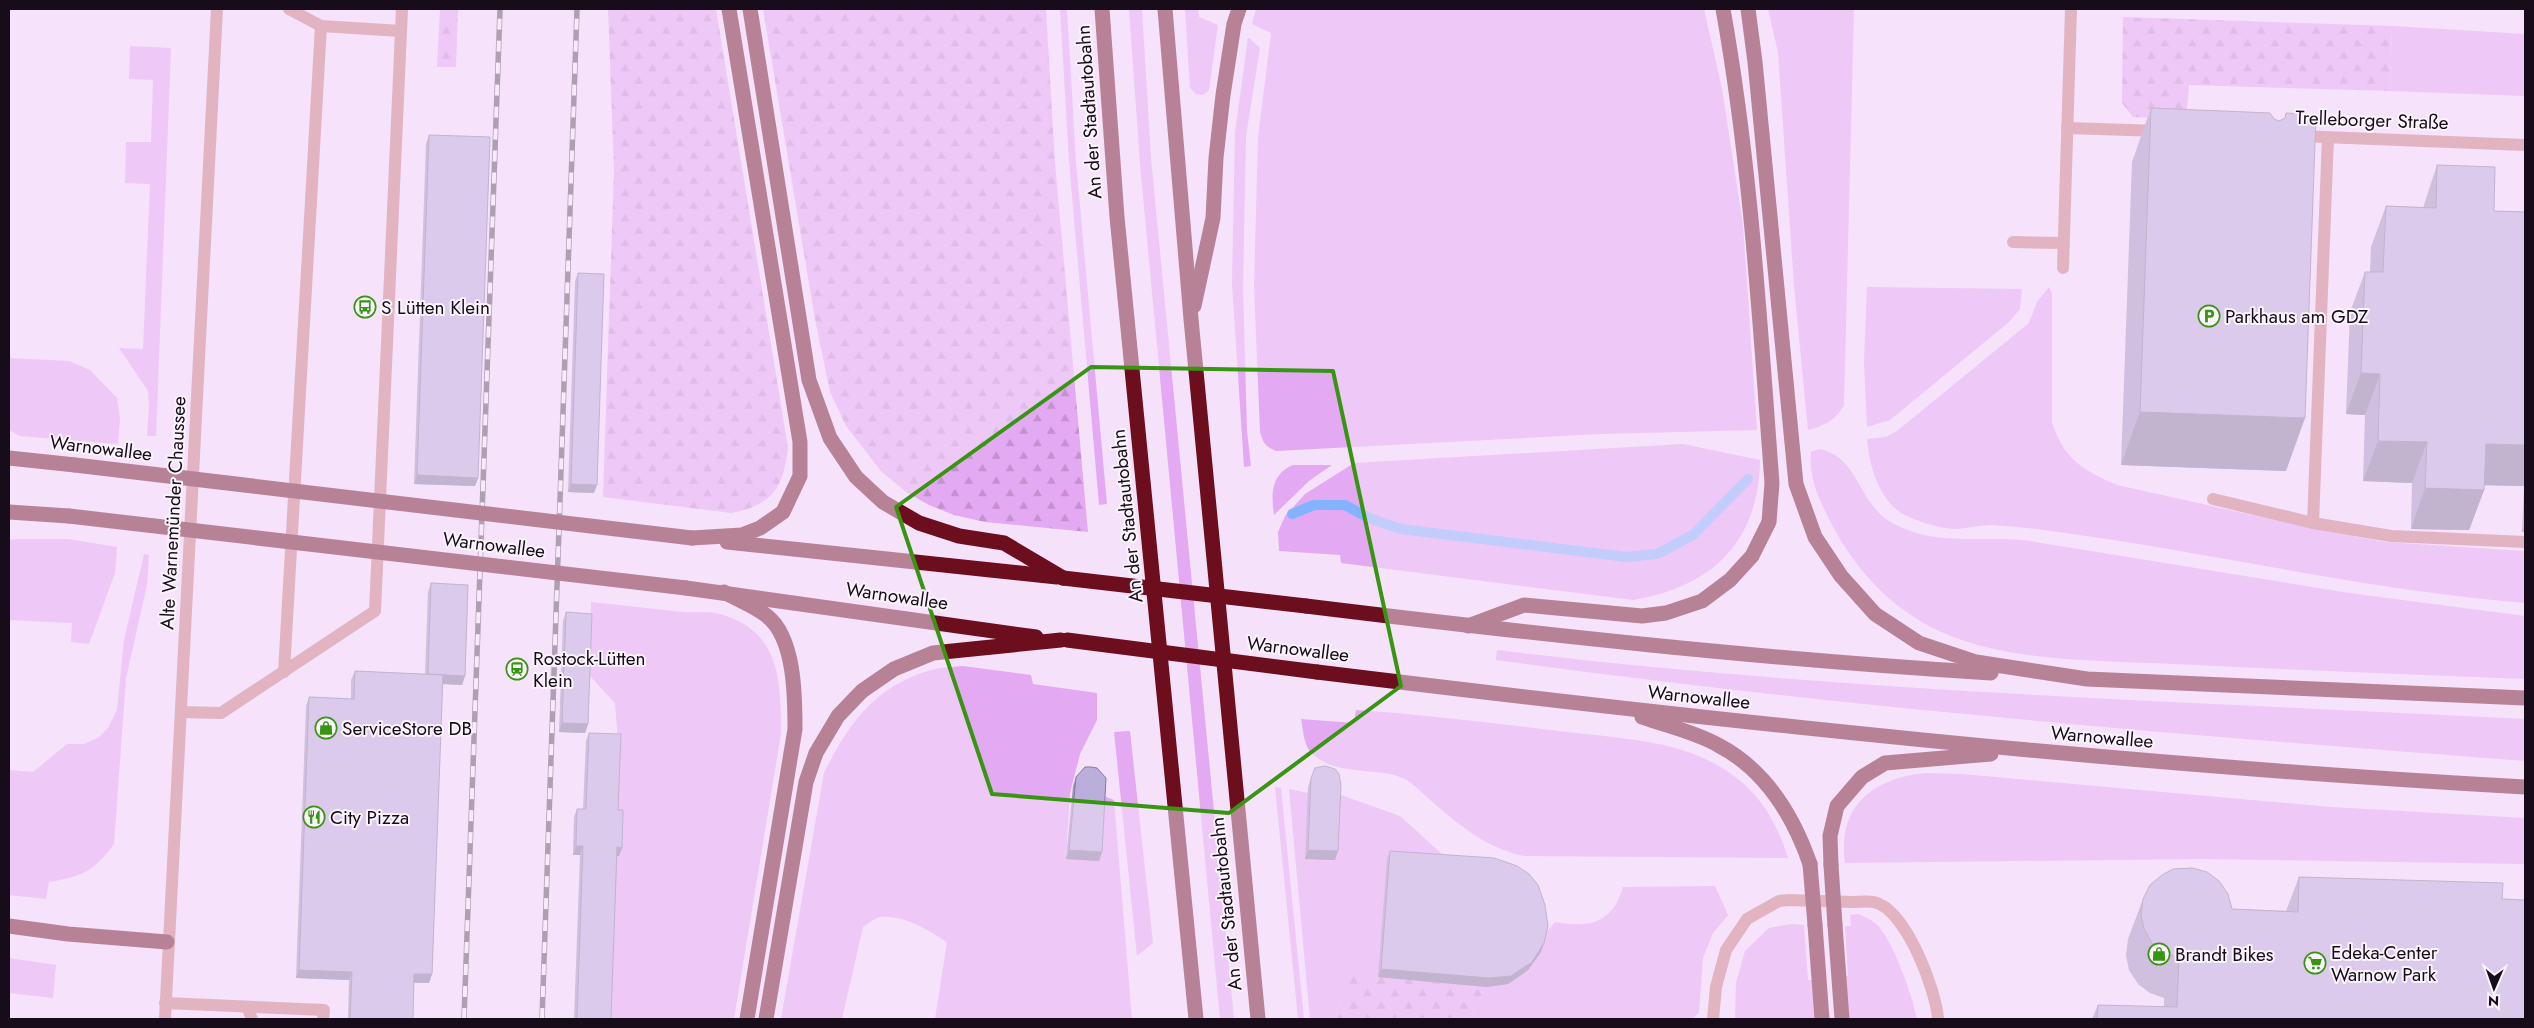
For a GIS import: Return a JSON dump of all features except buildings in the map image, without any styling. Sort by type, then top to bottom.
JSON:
[{"type":"highway","points":[[692,538],[742,534],[760,528],[783,512],[800,476],[800,442],[728,9]]},
{"type":"highway","points":[[750,9],[809,380],[830,438],[856,477],[883,502],[919,523],[959,536],[1004,543],[1063,578]]},
{"type":"highway","points":[[1093,9],[1102,29]]},
{"type":"highway","name":"An der Stadtautobahn","points":[[1102,9],[1117,217],[1196,1019]]},
{"type":"highway","name":"An der Stadtautobahn","points":[[1166,9],[1191,319],[1258,1019]]},
{"type":"highway","points":[[1191,319],[1214,218],[1216,158],[1222,104],[1234,24],[1239,9]]},
{"type":"highway","points":[[1468,626],[1524,605],[1642,616],[1666,613],[1702,601],[1730,580],[1752,556],[1769,522],[1772,483],[1752,227],[1733,64],[1722,9]]},
{"type":"highway","points":[[1748,9],[1755,62],[1796,484],[1815,537],[1840,576],[1875,614],[1919,643],[1976,662],[2087,679],[2525,698]]},
{"type":"highway","name":"Warnowallee","points":[[12,457],[692,538],[1063,578],[1629,645],[1843,664],[2087,679]]},
{"type":"highway","name":"Warnowallee","points":[[9,512],[69,516],[724,592],[1064,640],[1619,709],[2256,771],[2525,787]]},
{"type":"highway","points":[[724,592],[769,617],[784,638],[795,691],[795,729],[747,1019]]},
{"type":"highway","points":[[766,1019],[806,782],[816,753],[838,716],[862,691],[894,669],[933,653],[1064,640]]},
{"type":"highway","points":[[1619,709],[1717,744],[1744,761],[1773,790],[1798,831],[1810,864],[1822,1019]]},
{"type":"highway","points":[[1842,1019],[1830,836],[1838,806],[1862,777],[1885,763],[2030,750]]},
{"type":"highway","points":[[9,926],[68,934],[167,942]]},
{"type":"street","name":"Alte Warnemünder Chaussee","points":[[165,1019],[167,942],[182,712],[217,9]]},
{"type":"street","points":[[289,9],[321,26],[401,31]]},
{"type":"street","points":[[182,712],[221,713],[375,611],[402,9]]},
{"type":"street","points":[[2063,268],[2070,9]]},
{"type":"street","points":[[284,672],[321,26]]},
{"type":"street","points":[[2067,128],[2175,132]]},
{"type":"street","name":"Trelleborger Straße","points":[[2289,136],[2525,145]]},
{"type":"street","points":[[2312,523],[2328,137]]},
{"type":"street","points":[[2013,242],[2064,243]]},
{"type":"street","points":[[2213,499],[2273,512],[2312,523],[2392,536],[2525,542]]},
{"type":"street","points":[[1713,1019],[1716,987],[1726,950],[1747,919],[1779,901],[1875,902],[1889,911],[1911,940],[1930,984],[1938,1019]]},
{"type":"street","points":[[165,1003],[250,1013],[324,1010],[323,1019]]},
{"type":"highlighted area","points":[[1091,367],[1333,371],[1401,686],[1229,813],[992,794],[896,507]]},
{"type":"green space","points":[[440,9],[458,9],[456,67],[437,67]]},
{"type":"green space","points":[[608,9],[716,9],[788,448],[783,474],[773,493],[766,500],[745,510],[731,513],[603,497],[614,170]]},
{"type":"green space","points":[[763,9],[1046,9],[1055,163],[1088,532],[985,522],[954,515],[929,505],[906,492],[881,471],[846,426],[830,392],[815,319]]},
{"type":"green space","points":[[1060,9],[1067,9],[1076,162],[1107,504],[1099,505],[1069,161]]},
{"type":"green space","points":[[1129,9],[1142,9],[1151,158],[1234,1019],[1220,1019],[1140,164]]},
{"type":"green space","points":[[1185,9],[1198,9],[1199,17],[1218,25],[1209,90],[1203,95],[1196,94],[1190,88]]},
{"type":"green space","points":[[1256,9],[1704,9],[1722,89],[1743,225],[1757,430],[1601,434],[1276,451],[1267,446],[1260,432],[1254,286],[1258,137],[1271,33],[1252,24]]},
{"type":"green space","points":[[1768,9],[1854,9],[1844,405],[1829,422],[1808,430],[1794,286],[1778,52]]},
{"type":"green space","points":[[2123,17],[2392,26],[2390,91],[2189,85],[2186,119],[2133,117],[2122,103]]},
{"type":"green space","points":[[2392,26],[2525,34],[2525,96],[2390,91]]},
{"type":"green space","points":[[1248,37],[1260,48],[1246,136],[1243,286],[1247,431],[1251,466],[1244,467],[1232,283],[1235,133]]},
{"type":"green space","points":[[130,46],[171,48],[156,436],[147,436],[148,391],[119,348],[143,349],[150,184],[125,183],[126,142],[151,142],[153,80],[129,79]]},
{"type":"green space","points":[[1867,287],[2022,289],[2020,309],[2009,322],[1890,420],[1867,427],[1864,363]]},
{"type":"green space","points":[[2049,287],[2052,293],[2052,422],[2062,445],[2076,462],[2084,468],[2117,485],[2315,529],[2385,542],[2525,551],[2525,603],[2406,589],[2170,549],[2036,529],[1991,525],[1957,529],[1944,528],[1903,514],[1888,500],[1877,481],[1870,460],[1867,439],[1886,437],[1897,431],[2029,323],[2037,302]]},
{"type":"green space","points":[[9,358],[69,361],[90,370],[117,398],[120,419],[118,444],[20,436],[9,430]]},
{"type":"green space","points":[[1683,444],[1760,460],[1757,489],[1751,515],[1740,537],[1726,556],[1708,572],[1686,584],[1661,594],[1633,600],[1341,563],[1340,555],[1279,551],[1278,532],[1285,516],[1305,494],[1354,463]]},
{"type":"green space","points":[[1820,449],[1833,454],[1843,461],[1879,513],[1889,521],[1905,529],[1922,534],[1955,539],[2023,540],[2349,593],[2525,616],[2525,679],[2095,661],[2012,653],[1962,640],[1919,621],[1900,608],[1867,577],[1853,559],[1829,519],[1815,487],[1811,470],[1811,452]]},
{"type":"green space","points":[[1293,465],[1332,465],[1309,481],[1274,515],[1274,486],[1280,474]]},
{"type":"green space","points":[[68,539],[117,547],[115,573],[89,644],[71,642],[72,623],[9,620],[9,540]]},
{"type":"green space","points":[[144,554],[149,555],[147,585],[126,678],[114,844],[93,867],[79,875],[49,882],[46,899],[9,895],[9,770],[33,772],[67,744],[84,744],[98,738],[108,728],[117,710],[124,640]]},
{"type":"green space","points":[[591,602],[682,612],[720,614],[740,622],[755,633],[766,646],[773,661],[778,678],[780,696],[781,734],[734,1019],[608,1019],[614,856],[619,856],[615,819],[618,742],[615,703],[590,676]]},
{"type":"green space","points":[[1497,650],[1753,676],[1882,686],[2525,719],[2525,761],[2139,730],[1881,706],[1624,677],[1496,660]]},
{"type":"green space","points":[[963,666],[1031,675],[1033,684],[1097,693],[1097,720],[1080,754],[1070,793],[1066,858],[1104,796],[1114,800],[1132,1019],[935,1019],[947,942],[907,920],[880,917],[863,927],[842,1019],[781,1019],[824,773],[833,755],[853,724],[865,710],[892,687],[928,671]]},
{"type":"green space","points":[[1356,710],[1409,714],[1625,738],[1682,750],[1717,765],[1743,783],[1753,793],[1777,829],[1788,858],[1524,856],[1510,852],[1474,834],[1407,780],[1386,773],[1336,767],[1315,756],[1308,748],[1301,719],[1354,723]]},
{"type":"green space","points":[[1130,731],[1153,943],[1137,956],[1114,732]]},
{"type":"green space","points":[[1926,773],[1962,774],[2331,807],[2525,818],[2525,864],[2200,859],[1845,863],[1844,843],[1847,826],[1853,811],[1863,798],[1890,781]]},
{"type":"green space","points":[[1275,787],[1281,788],[1304,1019],[1298,1019]]},
{"type":"green space","points":[[1289,789],[1308,793],[1338,794],[1400,816],[1453,864],[1378,977],[1352,974],[1334,1019],[1310,1019]]},
{"type":"green space","points":[[1715,886],[1728,915],[1713,933],[1703,958],[1699,1013],[1692,1019],[1470,1019],[1486,987],[1545,934],[1555,922],[1579,924],[1598,921],[1613,909],[1623,887]]},
{"type":"green space","points":[[1858,914],[1875,923],[1882,930],[1895,954],[1917,1019],[1842,1019],[1839,976],[1848,976],[1845,926],[1851,926],[1850,915]]},
{"type":"green space","points":[[1791,924],[1804,925],[1808,980],[1819,980],[1822,1019],[1735,1019],[1736,983],[1745,951],[1769,928]]},
{"type":"green space","points":[[9,958],[56,965],[53,998],[9,993]]},
{"type":"green space","points":[[1352,974],[1486,987],[1470,1019],[1334,1019]]},
{"type":"waterway","points":[[1292,514],[1314,505],[1345,505],[1369,518],[1401,529],[1626,557],[1657,554],[1693,535],[1748,479]]},
{"type":"railway","points":[[464,1019],[500,9]]},
{"type":"railway","points":[[542,1019],[577,9]]},
{"type":"place","name":"S Lütten Klein","points":[[365,307]]},
{"type":"place","name":"Parkhaus am GDZ","points":[[2209,316]]},
{"type":"place","name":"Rostock-Lütten Klein","points":[[517,669]]},
{"type":"place","name":"ServiceStore DB","points":[[326,728]]},
{"type":"place","name":"City Pizza","points":[[314,817]]},
{"type":"place","name":"Brandt Bikes","points":[[2159,954]]},
{"type":"place","name":"Edeka-Center Warnow Park","points":[[2315,963]]}]
